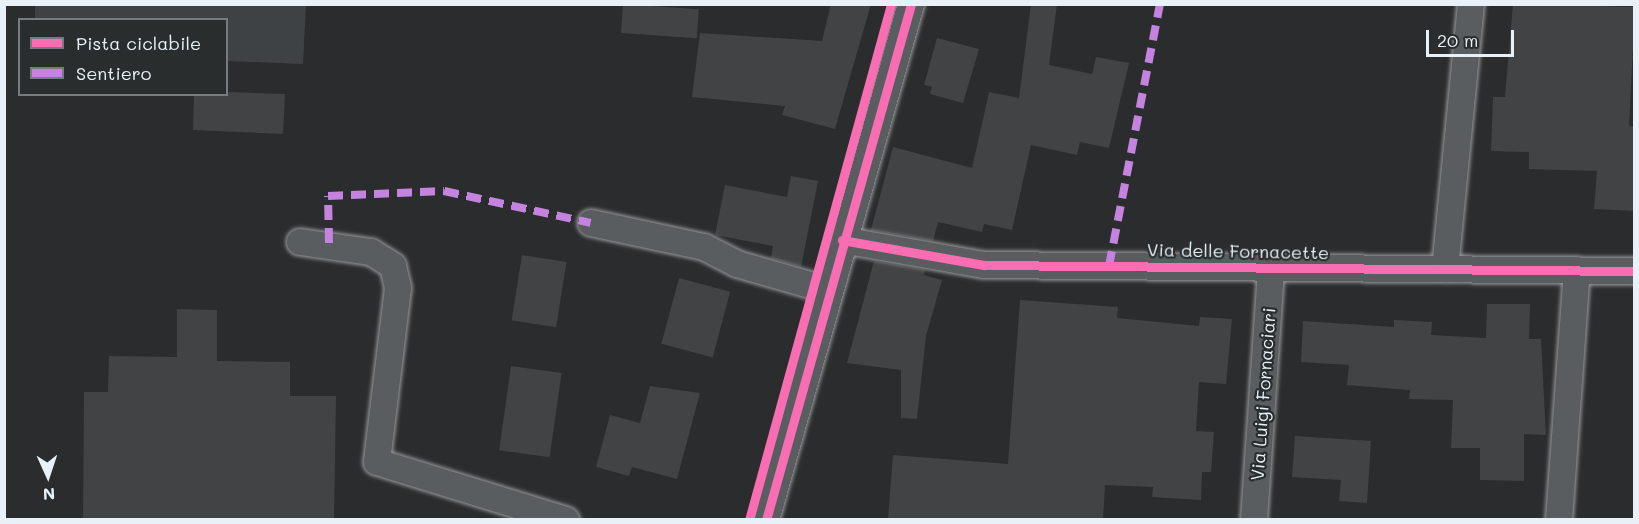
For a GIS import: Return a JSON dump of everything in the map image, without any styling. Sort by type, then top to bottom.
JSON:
[{"type":"street","points":[[766,519],[827,290],[911,4]]},
{"type":"street","points":[[1445,269],[1471,4]]},
{"type":"street","points":[[591,223],[704,247],[737,264],[827,290]]},
{"type":"street","name":"Via delle Fornacette","points":[[842,240],[984,265],[1635,271]]},
{"type":"street","points":[[300,242],[371,252],[393,266],[398,288],[377,462],[566,519]]},
{"type":"street","name":"Via Luigi Fornaciari","points":[[1254,519],[1272,268]]},
{"type":"street","points":[[1559,519],[1577,271]]},
{"type":"shaded area","points":[[35,5],[306,5],[303,64],[228,61],[228,18],[35,18]]},
{"type":"building","points":[[623,4],[699,9],[697,38],[621,33]]},
{"type":"building","points":[[831,4],[871,4],[835,129],[782,115],[785,106],[692,97],[700,33],[822,41]]},
{"type":"building","points":[[1031,4],[1057,4],[1049,65],[1092,74],[1096,57],[1129,63],[1109,148],[1080,142],[1077,155],[1031,145],[1012,230],[984,224],[982,232],[938,222],[933,241],[871,230],[893,147],[972,168],[989,92],[1019,98]]},
{"type":"building","points":[[1513,4],[1635,7],[1629,126],[1635,127],[1635,211],[1594,209],[1597,171],[1529,169],[1529,152],[1491,151],[1493,97],[1505,97]]},
{"type":"building","points":[[937,38],[979,49],[963,103],[930,94],[932,87],[924,85]]},
{"type":"building","points":[[228,92],[285,94],[283,134],[193,130],[194,96],[228,96]]},
{"type":"building","points":[[791,176],[818,181],[801,267],[771,258],[773,246],[715,235],[725,185],[787,197]]},
{"type":"building","points":[[522,255],[566,262],[556,327],[512,320]]},
{"type":"building","points":[[874,261],[925,270],[924,275],[942,280],[926,336],[917,419],[901,418],[901,370],[847,363]]},
{"type":"building","points":[[679,278],[730,292],[713,357],[661,344]]},
{"type":"building","points":[[1020,300],[1118,307],[1117,318],[1199,326],[1200,317],[1232,319],[1226,384],[1199,382],[1196,431],[1214,432],[1211,472],[1202,472],[1201,500],[1152,497],[1153,487],[1105,485],[1103,519],[888,519],[893,455],[1008,464]]},
{"type":"building","points":[[1487,304],[1530,304],[1529,339],[1541,339],[1546,435],[1524,434],[1524,481],[1480,480],[1480,448],[1451,448],[1453,400],[1409,399],[1410,390],[1347,385],[1349,365],[1301,362],[1303,321],[1394,327],[1394,320],[1432,322],[1431,335],[1486,338]]},
{"type":"building","points":[[177,309],[217,310],[217,361],[290,362],[290,396],[336,396],[334,519],[83,519],[84,392],[108,392],[109,356],[177,357]]},
{"type":"building","points":[[511,366],[562,373],[550,457],[499,450]]},
{"type":"building","points":[[650,386],[700,393],[677,479],[632,467],[629,476],[596,467],[610,415],[640,423]]},
{"type":"building","points":[[1295,436],[1371,441],[1367,503],[1339,501],[1341,480],[1292,477]]},
{"type":"marked path","points":[[1109,266],[1160,4]]},
{"type":"marked path","points":[[329,243],[328,196],[444,191],[591,223]]},
{"type":"cycle path","points":[[749,520],[891,4]]},
{"type":"cycle path","points":[[766,520],[911,4]]},
{"type":"cycle path","points":[[842,240],[984,265],[1634,271]]}]
